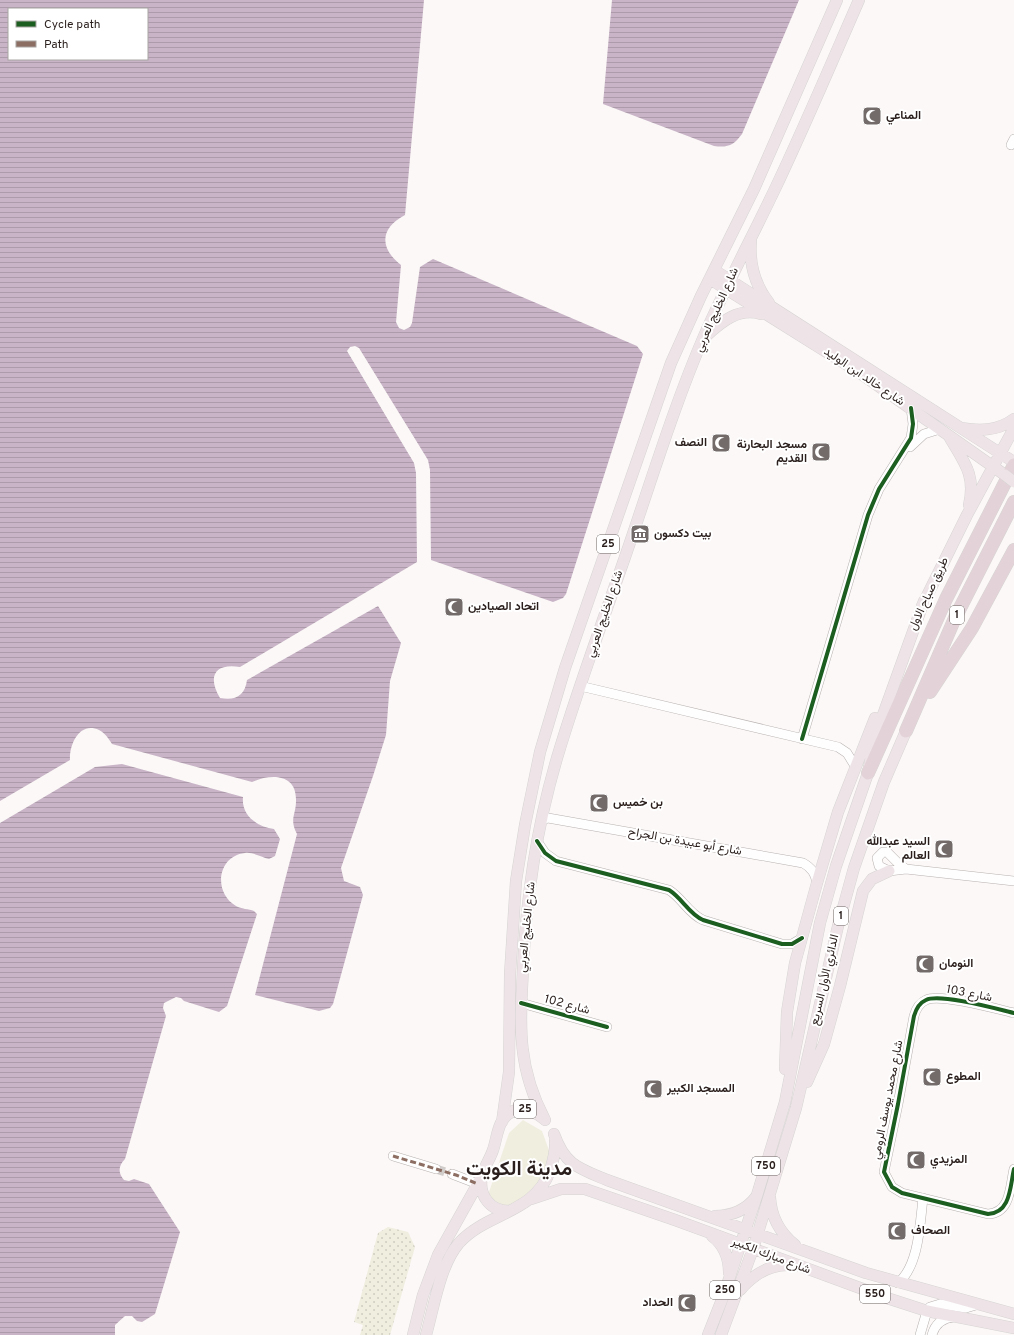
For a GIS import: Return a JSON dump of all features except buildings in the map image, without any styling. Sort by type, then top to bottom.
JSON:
[{"type":"highway","name":"طريق صباح الاول","points":[[868,773],[946,599],[1013,463]]},
{"type":"highway","name":"1","points":[[908,725],[955,618],[1014,502]]},
{"type":"highway","points":[[908,725],[972,628],[1014,550]]},
{"type":"highway","points":[[996,585],[1014,565]]},
{"type":"main road","name":"شارع الخليج العربي","points":[[502,1122],[509,1072],[509,981],[516,881],[525,825],[540,752],[565,668],[671,363],[757,183],[837,0]]},
{"type":"main road","name":"شارع الخليج العربي","points":[[545,1120],[525,1071],[522,1053],[521,1003],[524,937],[537,841],[557,759],[580,686],[654,472],[703,339],[727,284],[816,101],[859,0]]},
{"type":"main road","points":[[703,339],[720,323],[736,315],[756,312],[771,312],[753,271],[750,250],[751,236]]},
{"type":"main road","name":"شارع خالد ابن الوليد","points":[[712,275],[771,312],[860,373],[1014,482]]},
{"type":"main road","name":"شارع خالد ابن الوليد","points":[[771,312],[865,366],[1013,463]]},
{"type":"main road","points":[[956,427],[976,430],[996,429],[1014,419]]},
{"type":"main road","name":"طريق صباح الاول","points":[[855,766],[924,601],[967,515],[1014,428]]},
{"type":"main road","points":[[944,432],[967,465],[972,481],[967,515]]},
{"type":"main road","name":"الدائري الأول السريع","points":[[746,1230],[758,1195],[784,1102],[820,923],[836,866],[868,773],[875,737],[924,601]]},
{"type":"main road","name":"الدائري الأول السريع","points":[[758,1234],[796,1108],[838,926],[854,868],[884,782],[908,725]]},
{"type":"main road","name":"الدائري الأول السريع","points":[[784,1102],[787,1012],[794,970],[817,883],[855,766]]},
{"type":"main road","points":[[796,1108],[824,1044],[863,891],[872,878],[889,870]]},
{"type":"main road","name":"25","points":[[413,1335],[423,1295],[438,1254],[480,1180],[502,1122],[514,1111],[524,1109],[534,1112],[545,1120],[554,1134]]},
{"type":"main road","points":[[426,1335],[445,1268],[458,1244],[474,1230],[531,1199],[540,1191],[551,1167],[555,1151],[554,1134]]},
{"type":"main road","name":"شارع مبارك الكبير","points":[[554,1134],[563,1155],[576,1167],[709,1215],[746,1230],[898,1282],[976,1305],[1014,1314]]},
{"type":"main road","name":"25","points":[[480,1180],[482,1193],[487,1202],[499,1210],[509,1211]]},
{"type":"main road","name":"شارع مبارك الكبير","points":[[531,1199],[550,1192],[571,1188],[585,1189],[741,1244],[859,1289],[927,1311],[1014,1328]]},
{"type":"main road","points":[[624,1202],[615,1195],[617,1190],[621,1188],[648,1194]]},
{"type":"main road","points":[[770,1192],[773,1213],[777,1224],[790,1241],[800,1249]]},
{"type":"main road","points":[[709,1215],[732,1214],[747,1207],[758,1195]]},
{"type":"main road","name":"250","points":[[708,1335],[746,1230]]},
{"type":"main road","points":[[708,1233],[722,1247],[727,1256],[729,1276],[727,1286]]},
{"type":"main road","name":"250","points":[[721,1335],[758,1234]]},
{"type":"main road","points":[[735,1300],[747,1282],[760,1272],[774,1266],[796,1265]]},
{"type":"street","points":[[911,408],[913,424],[911,442]]},
{"type":"street","points":[[804,740],[868,515],[879,489],[911,442],[924,434],[944,432]]},
{"type":"street","points":[[580,686],[842,750],[850,756],[855,766]]},
{"type":"street","name":"شارع أبو عبيدة بن الجراح","points":[[542,820],[548,818],[803,863],[809,866],[816,874],[817,883]]},
{"type":"street","points":[[537,841],[545,853],[556,861],[668,890],[694,915],[703,920],[782,944],[792,944],[802,938]]},
{"type":"street","points":[[906,869],[899,864],[891,854],[883,852],[877,858],[882,869],[906,869],[1014,881]]},
{"type":"street","name":"شارع 103","points":[[922,1002],[933,998],[941,998],[1014,1013]]},
{"type":"street","name":"شارع محمد يوسف الرومي","points":[[922,1002],[918,1005],[914,1016],[884,1172],[888,1182],[896,1191],[988,1214],[994,1214],[1001,1210],[1007,1201],[1014,1168]]},
{"type":"street","name":"شارع 102","points":[[521,1003],[608,1027]]},
{"type":"street","points":[[393,1156],[436,1169]]},
{"type":"street","points":[[452,1174],[480,1180]]},
{"type":"street","points":[[898,1282],[905,1276],[917,1248],[923,1198]]},
{"type":"street","points":[[920,1335],[927,1311],[936,1305],[966,1308],[976,1305]]},
{"type":"street","points":[[932,1335],[937,1324],[943,1320],[958,1317]]},
{"type":"shaded area","points":[[0,0],[424,0],[405,215],[391,226],[385,238],[389,252],[401,265],[396,322],[399,328],[404,330],[410,327],[412,323],[420,267],[433,259],[637,346],[643,354],[566,594],[563,598],[553,602],[431,560],[430,470],[428,460],[359,348],[355,346],[350,347],[347,351],[414,463],[416,473],[417,562],[240,667],[231,666],[219,669],[214,677],[216,690],[220,698],[235,698],[242,694],[247,680],[378,606],[401,643],[390,681],[386,735],[341,868],[344,881],[360,887],[363,895],[333,1004],[330,1008],[319,1011],[255,995],[297,834],[293,824],[296,801],[295,792],[292,785],[281,778],[274,777],[259,779],[252,782],[112,744],[103,733],[92,728],[81,731],[77,736],[71,747],[70,760],[0,801]]},
{"type":"shaded area","points":[[612,0],[799,0],[742,134],[736,141],[723,147],[714,146],[603,104]]},
{"type":"shaded area","points":[[122,764],[243,797],[243,804],[248,815],[262,826],[274,829],[280,839],[275,856],[269,859],[254,854],[245,853],[236,856],[229,861],[224,868],[221,876],[221,884],[224,893],[229,900],[238,907],[254,911],[257,914],[227,1006],[219,1012],[176,997],[164,1003],[163,1008],[166,1016],[125,1159],[120,1167],[120,1172],[124,1180],[129,1181],[134,1179],[149,1184],[180,1232],[155,1314],[142,1322],[137,1321],[132,1316],[125,1316],[115,1325],[115,1335],[0,1335],[0,823],[95,767]]},
{"type":"shaded area","points":[[523,1120],[542,1131],[550,1153],[543,1176],[531,1198],[509,1210],[487,1198],[509,1133]]},
{"type":"shaded area","points":[[388,1227],[408,1232],[415,1247],[390,1335],[360,1335],[363,1325],[354,1322],[378,1233]]},
{"type":"tunnel","points":[[436,1169],[452,1174]]},
{"type":"marked path","points":[[393,1156],[456,1175],[478,1184]]},
{"type":"cycle path","points":[[802,739],[868,515],[879,489],[911,438],[913,424],[911,408]]},
{"type":"cycle path","points":[[537,841],[545,853],[556,861],[669,890],[674,893],[694,914],[703,920],[782,944],[792,944],[802,938]]},
{"type":"cycle path","points":[[1014,1013],[969,1002],[933,998],[924,1001],[920,1005],[914,1016],[884,1172],[892,1187],[902,1193],[988,1214],[996,1212],[1005,1204],[1008,1198],[1014,1169]]},
{"type":"cycle path","points":[[521,1003],[607,1027]]},
{"type":"place","name":"المناعي","points":[[872,116]]},
{"type":"place","name":"النصف","points":[[721,443]]},
{"type":"place","name":"مسجد البحارنة القديم","points":[[821,452]]},
{"type":"place","name":"بيت دكسون","points":[[640,534]]},
{"type":"place","name":"اتحاد الصيادين","points":[[454,607]]},
{"type":"place","name":"بن خميس","points":[[599,803]]},
{"type":"place","name":"السيد عبدالله العالم","points":[[944,849]]},
{"type":"place","name":"النومان","points":[[925,964]]},
{"type":"place","name":"المطوع","points":[[932,1077]]},
{"type":"place","name":"المسجد الكبير","points":[[653,1089]]},
{"type":"place","name":"المزيدي","points":[[916,1160]]},
{"type":"place","name":"الصحاف","points":[[897,1231]]},
{"type":"place","name":"الحداد","points":[[687,1303]]},
{"type":"district","name":"مدينة الكويت","points":[[519,1170]]}]
